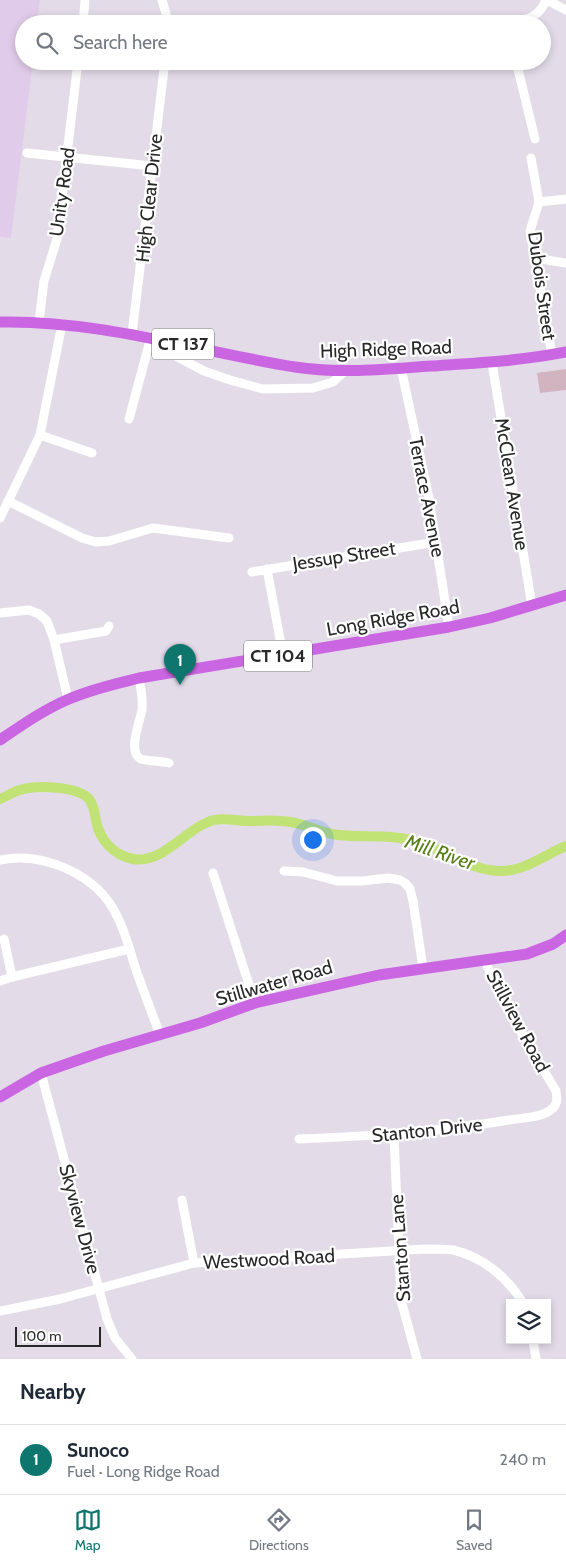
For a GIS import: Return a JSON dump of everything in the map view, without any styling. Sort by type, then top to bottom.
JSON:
[{"type":"main road","name":"High Ridge Road","points":[[0,322],[39,322],[104,328],[296,367],[344,372],[492,363],[566,352]]},
{"type":"main road","name":"Long Ridge Road","points":[[0,740],[30,720],[68,699],[101,687],[139,678],[449,627],[532,606],[566,595]]},
{"type":"main road","name":"Stillwater Road","points":[[0,1097],[40,1073],[255,1004],[342,982],[423,968],[515,957],[537,952],[566,935]]},
{"type":"street","points":[[83,15],[85,0]]},
{"type":"street","points":[[162,0],[166,15]]},
{"type":"street","points":[[535,15],[542,9],[546,0],[566,10]]},
{"type":"street","name":"Unity Road","points":[[39,322],[44,281],[57,239],[77,70]]},
{"type":"street","name":"High Clear Drive","points":[[132,334],[163,70]]},
{"type":"street","points":[[518,70],[535,139]]},
{"type":"street","points":[[28,153],[152,166]]},
{"type":"street","name":"Dubois Street","points":[[531,158],[539,202],[530,231],[552,355]]},
{"type":"street","points":[[539,202],[566,199]]},
{"type":"street","points":[[535,258],[566,263]]},
{"type":"street","points":[[0,518],[40,435],[62,324]]},
{"type":"street","points":[[129,419],[151,337],[168,352],[204,371],[263,389],[313,388],[333,382],[344,372]]},
{"type":"street","name":"McClean Avenue","points":[[492,363],[532,606]]},
{"type":"street","name":"Terrace Avenue","points":[[401,368],[429,498],[449,627]]},
{"type":"street","points":[[40,435],[92,453]]},
{"type":"street","points":[[8,501],[82,538],[96,542],[109,541],[153,528],[229,538]]},
{"type":"street","name":"Jessup Street","points":[[252,572],[436,542]]},
{"type":"street","points":[[267,569],[283,655]]},
{"type":"street","points":[[0,613],[29,610],[47,621],[54,640],[68,699]]},
{"type":"street","points":[[54,640],[106,631],[109,626]]},
{"type":"street","points":[[139,678],[142,709],[135,740],[134,748],[136,755],[141,759],[169,763]]},
{"type":"street","points":[[0,860],[26,858],[62,866],[82,877],[102,893],[117,915],[160,1036]]},
{"type":"street","points":[[284,871],[303,872],[337,881],[388,878],[405,883],[410,889],[413,901],[423,968]]},
{"type":"street","points":[[213,873],[255,1004]]},
{"type":"street","points":[[4,938],[12,977]]},
{"type":"street","points":[[0,981],[129,949]]},
{"type":"street","name":"Stillview Road","points":[[486,960],[502,1000],[556,1090],[558,1098],[553,1108]]},
{"type":"street","name":"Skyview Drive","points":[[40,1073],[98,1290],[111,1329],[125,1352],[132,1359]]},
{"type":"street","name":"Stanton Drive","points":[[299,1139],[394,1134],[474,1126],[537,1115],[553,1108]]},
{"type":"street","name":"Stanton Lane","points":[[394,1134],[401,1300],[417,1359]]},
{"type":"street","points":[[182,1200],[194,1264]]},
{"type":"street","name":"Westwood Road","points":[[0,1311],[98,1290],[194,1264],[425,1249],[452,1250],[477,1259],[501,1275],[520,1299]]},
{"type":"street","points":[[534,1344],[536,1359]]},
{"type":"shaded area","points":[[0,0],[40,0],[38,15],[15,15],[15,70],[32,70],[11,238],[0,237]]},
{"type":"shaded area","points":[[566,369],[566,390],[540,393],[537,373]]},
{"type":"waterway","name":"Mill River","points":[[0,799],[20,790],[36,787],[76,791],[89,799],[92,804],[98,828],[108,846],[119,854],[133,859],[153,857],[171,847],[197,828],[211,821],[222,819],[288,821],[332,834],[404,839],[425,845],[477,867],[499,871],[517,869],[566,846]]},
{"type":"place","name":"Sunoco","points":[[180,685]]}]
